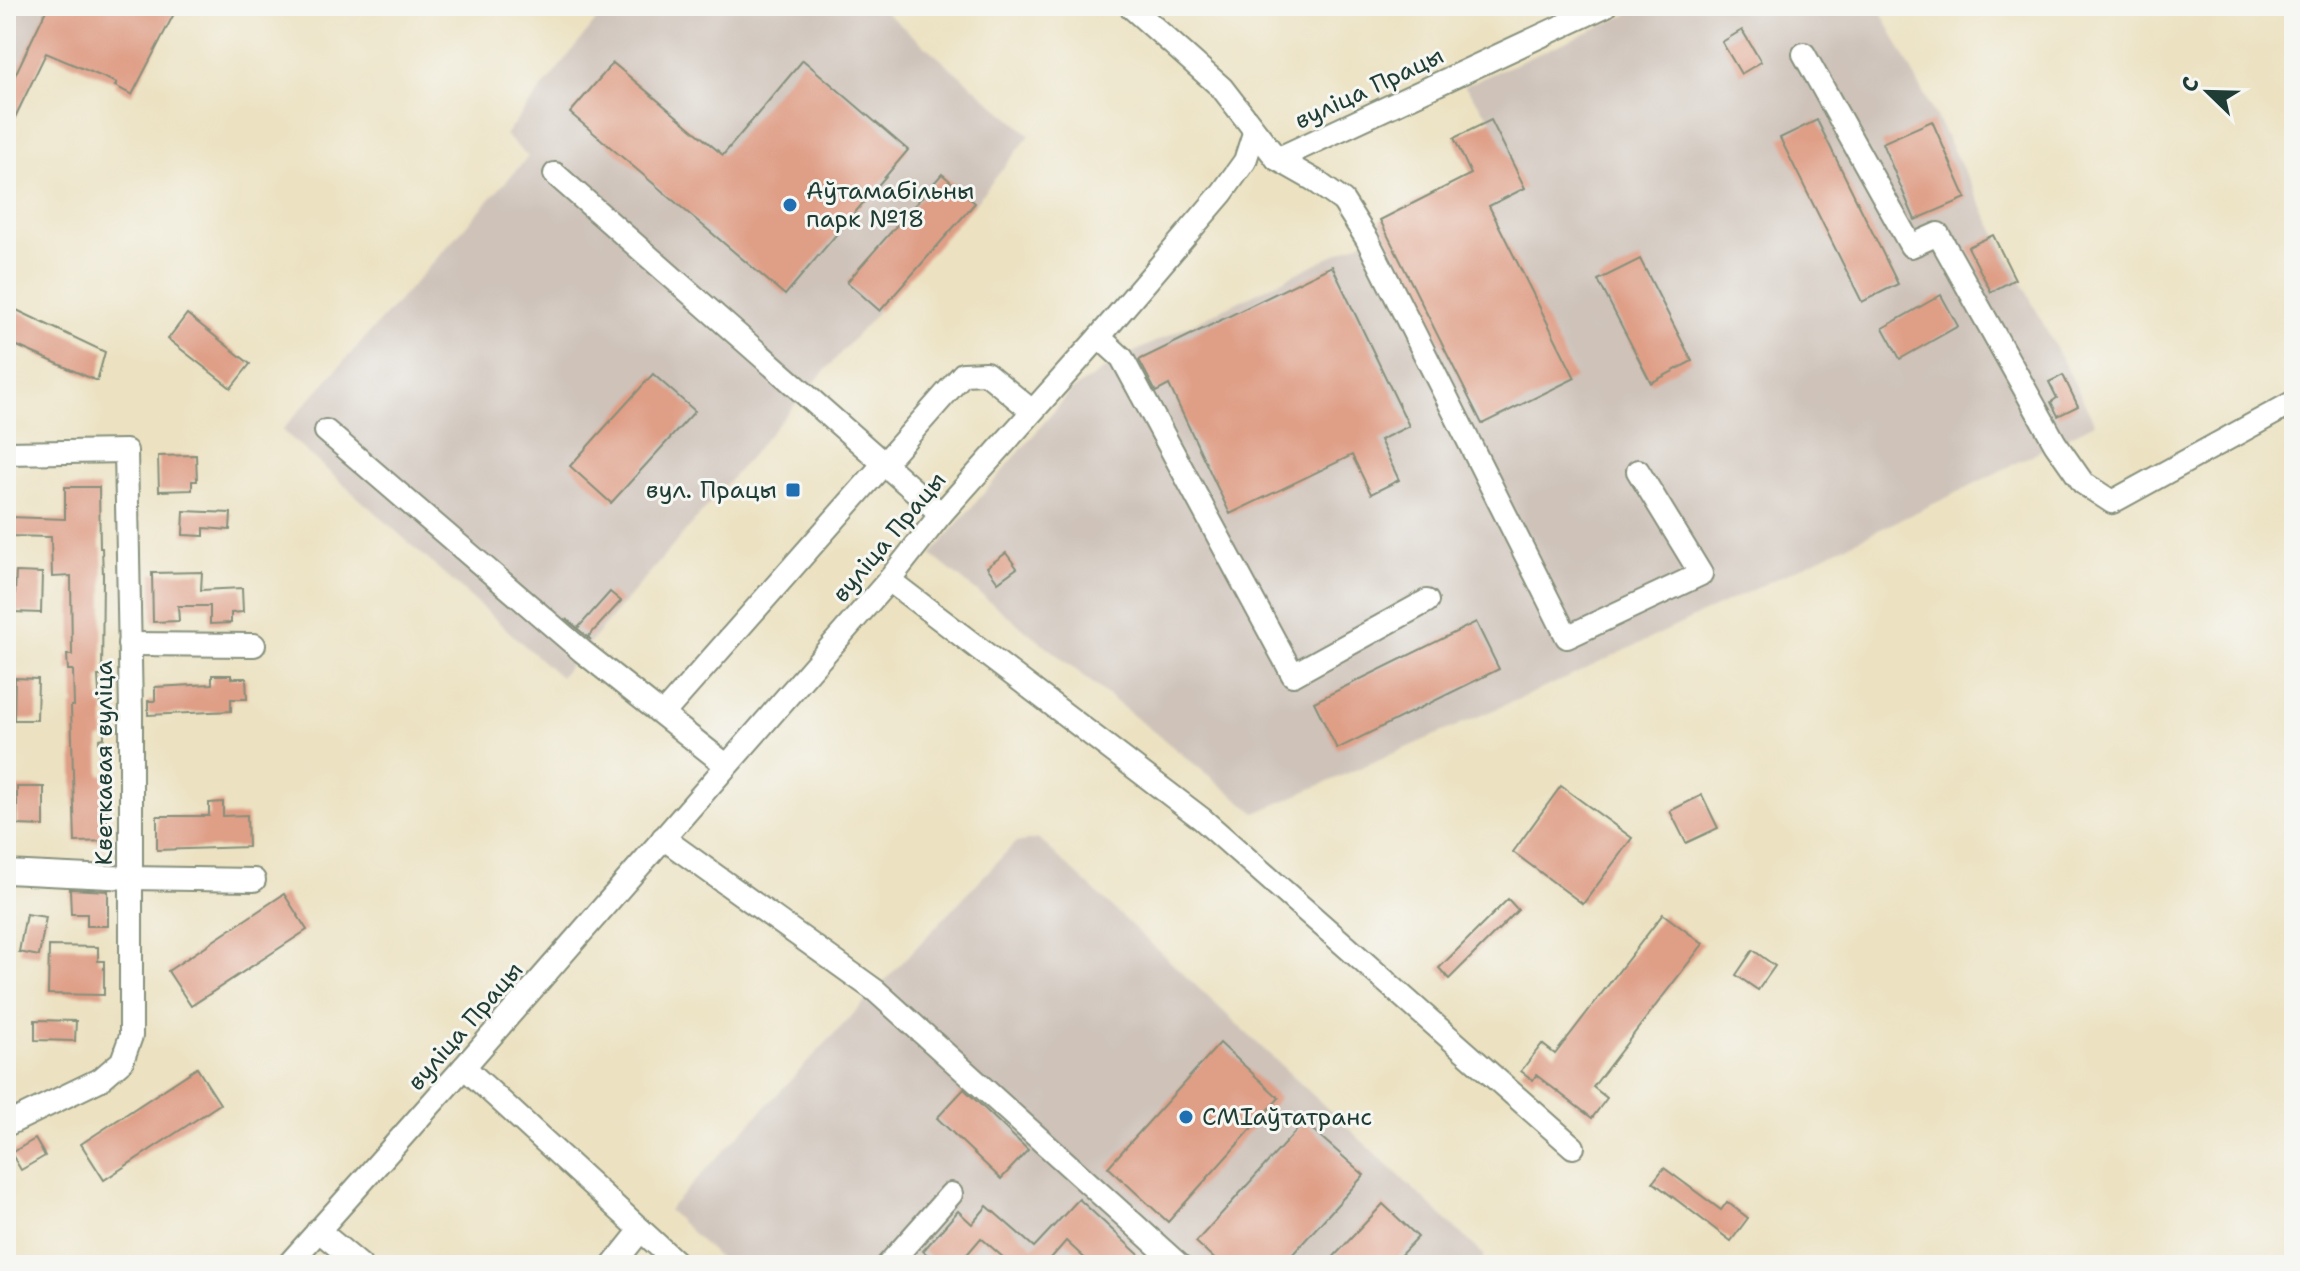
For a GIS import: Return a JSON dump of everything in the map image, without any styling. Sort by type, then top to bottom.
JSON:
[{"type":"street","points":[[1130,6],[1222,88],[1254,133]]},
{"type":"street","name":"вуліца Працы","points":[[1254,133],[1277,159],[1605,6]]},
{"type":"street","points":[[1804,54],[1911,246],[1938,234],[2055,443],[2083,483],[2112,502],[2294,402]]},
{"type":"street","name":"вуліца Працы","points":[[288,1265],[889,580],[941,514],[1222,193],[1245,161],[1254,133]]},
{"type":"street","points":[[1277,159],[1343,201],[1367,239],[1567,637],[1701,574],[1638,471]]},
{"type":"street","points":[[555,174],[941,514]]},
{"type":"street","points":[[1099,337],[1122,358],[1293,675],[1427,601]]},
{"type":"street","points":[[663,714],[963,374],[986,373],[1032,411]]},
{"type":"street","points":[[326,431],[582,651],[726,765]]},
{"type":"street","name":"Кветкавая вуліца","points":[[6,453],[126,451],[131,1036],[122,1061],[101,1079],[6,1125]]},
{"type":"street","points":[[889,580],[1202,819],[1573,1147]]},
{"type":"street","points":[[129,644],[254,645]]},
{"type":"street","points":[[663,838],[876,991],[1179,1265]]},
{"type":"street","points":[[6,872],[254,880]]},
{"type":"street","points":[[464,1067],[679,1265]]},
{"type":"street","points":[[888,1265],[951,1194]]},
{"type":"street","points":[[318,1230],[360,1265]]},
{"type":"street","points":[[613,1265],[641,1230]]},
{"type":"shaded area","points":[[19,6],[69,6],[6,136],[6,34]]},
{"type":"shaded area","name":"Аўтамабільны парк №18","points":[[608,6],[878,6],[1030,135],[975,203],[805,393],[560,677],[282,430],[528,157],[505,135]]},
{"type":"shaded area","points":[[1647,6],[1878,6],[2095,423],[1948,497],[1567,678],[1256,813],[931,555],[1072,390],[1122,358],[1367,239],[1381,220],[1471,174],[1454,138],[1491,119],[1464,86]]},
{"type":"shaded area","points":[[1039,839],[1485,1256],[1476,1265],[726,1265],[668,1210],[1015,843]]},
{"type":"green space","points":[[2102,1257],[2132,1265],[1959,1265]]},
{"type":"building","points":[[48,6],[178,6],[132,95],[115,86],[117,83],[46,53],[6,136],[6,94]]},
{"type":"building","points":[[1742,30],[1761,62],[1741,74],[1722,42]]},
{"type":"building","points":[[803,60],[908,150],[785,295],[570,113],[613,63],[723,155]]},
{"type":"building","points":[[1491,120],[1525,188],[1489,206],[1575,378],[1482,424],[1380,220],[1471,174],[1454,138]]},
{"type":"building","points":[[1817,120],[1898,284],[1862,302],[1780,138]]},
{"type":"building","points":[[1932,121],[1966,198],[1915,220],[1882,143]]},
{"type":"building","points":[[942,174],[975,203],[880,311],[847,282]]},
{"type":"building","points":[[1993,235],[2015,279],[1991,292],[1968,247]]},
{"type":"building","points":[[1640,259],[1692,361],[1651,383],[1598,280]]},
{"type":"building","points":[[1332,266],[1409,426],[1380,440],[1399,480],[1371,494],[1352,455],[1230,514],[1169,385],[1156,392],[1139,360]]},
{"type":"building","points":[[1941,295],[1958,326],[1900,359],[1883,328]]},
{"type":"building","points":[[6,305],[105,352],[97,381],[6,341]]},
{"type":"building","points":[[187,314],[250,364],[231,388],[168,339]]},
{"type":"building","points":[[653,374],[695,411],[611,503],[570,466]]},
{"type":"building","points":[[2063,375],[2078,406],[2058,416],[2051,402],[2057,398],[2049,382]]},
{"type":"building","points":[[196,455],[197,481],[192,481],[192,490],[159,491],[158,456]]},
{"type":"building","points":[[65,487],[99,487],[103,575],[102,676],[98,676],[100,706],[104,706],[104,738],[99,739],[100,775],[104,775],[109,841],[75,842],[71,706],[74,706],[73,670],[68,670],[67,655],[72,655],[71,576],[52,577],[51,537],[9,536],[10,517],[65,519]]},
{"type":"building","points":[[184,511],[231,513],[230,530],[204,528],[204,536],[183,535]]},
{"type":"building","points":[[1006,553],[1017,568],[998,582],[987,567]]},
{"type":"building","points":[[16,572],[42,573],[41,613],[14,612]]},
{"type":"building","points":[[202,572],[201,590],[242,588],[243,612],[231,613],[231,623],[210,624],[210,606],[178,606],[179,621],[153,622],[152,573]]},
{"type":"building","points":[[610,592],[621,601],[588,637],[591,640],[566,619],[578,628]]},
{"type":"building","points":[[1476,622],[1499,669],[1337,749],[1314,702]]},
{"type":"building","points":[[212,675],[246,678],[247,699],[231,699],[231,711],[148,715],[148,701],[155,701],[155,687],[212,684]]},
{"type":"building","points":[[15,678],[38,679],[37,720],[14,720]]},
{"type":"building","points":[[1561,786],[1632,838],[1583,904],[1513,852]]},
{"type":"building","points":[[17,787],[44,787],[44,826],[17,825]]},
{"type":"building","points":[[1702,795],[1718,828],[1686,843],[1670,811]]},
{"type":"building","points":[[223,802],[223,816],[247,815],[248,847],[157,850],[157,816],[209,816],[209,803]]},
{"type":"building","points":[[70,889],[108,891],[108,926],[87,926],[87,914],[71,914]]},
{"type":"building","points":[[284,894],[307,930],[191,1006],[168,971]]},
{"type":"building","points":[[1508,899],[1518,910],[1449,979],[1439,968]]},
{"type":"building","points":[[26,914],[46,917],[39,956],[19,952]]},
{"type":"building","points":[[1663,914],[1703,944],[1593,1087],[1607,1098],[1592,1118],[1536,1075],[1533,1080],[1521,1071],[1542,1044],[1555,1054]]},
{"type":"building","points":[[49,946],[98,947],[98,961],[104,961],[104,995],[48,994]]},
{"type":"building","points":[[1753,950],[1775,966],[1758,990],[1736,975]]},
{"type":"building","points":[[35,1020],[76,1021],[75,1041],[35,1040]]},
{"type":"building","points":[[1220,1043],[1279,1098],[1168,1222],[1108,1167]]},
{"type":"building","points":[[197,1068],[220,1104],[104,1180],[81,1144]]},
{"type":"building","points":[[964,1089],[1028,1150],[1001,1179],[937,1118]]},
{"type":"building","points":[[1304,1122],[1364,1175],[1283,1265],[1221,1265],[1196,1242]]},
{"type":"building","points":[[35,1139],[45,1156],[21,1170],[11,1153]]},
{"type":"building","points":[[1664,1168],[1721,1210],[1727,1202],[1748,1218],[1731,1241],[1653,1182]]},
{"type":"building","points":[[1079,1199],[1150,1265],[1092,1265],[1066,1241],[1045,1265],[1012,1265],[981,1238],[958,1265],[939,1265],[923,1251],[958,1211],[972,1224],[987,1206],[1034,1247]]},
{"type":"building","points":[[1383,1204],[1418,1237],[1391,1265],[1326,1265]]},
{"type":"place","name":"Аўтамабільны парк №18","points":[[790,205]]},
{"type":"place","name":"вул. Працы","points":[[793,490]]},
{"type":"place","name":"СМІаўтатранс","points":[[1186,1117]]}]
